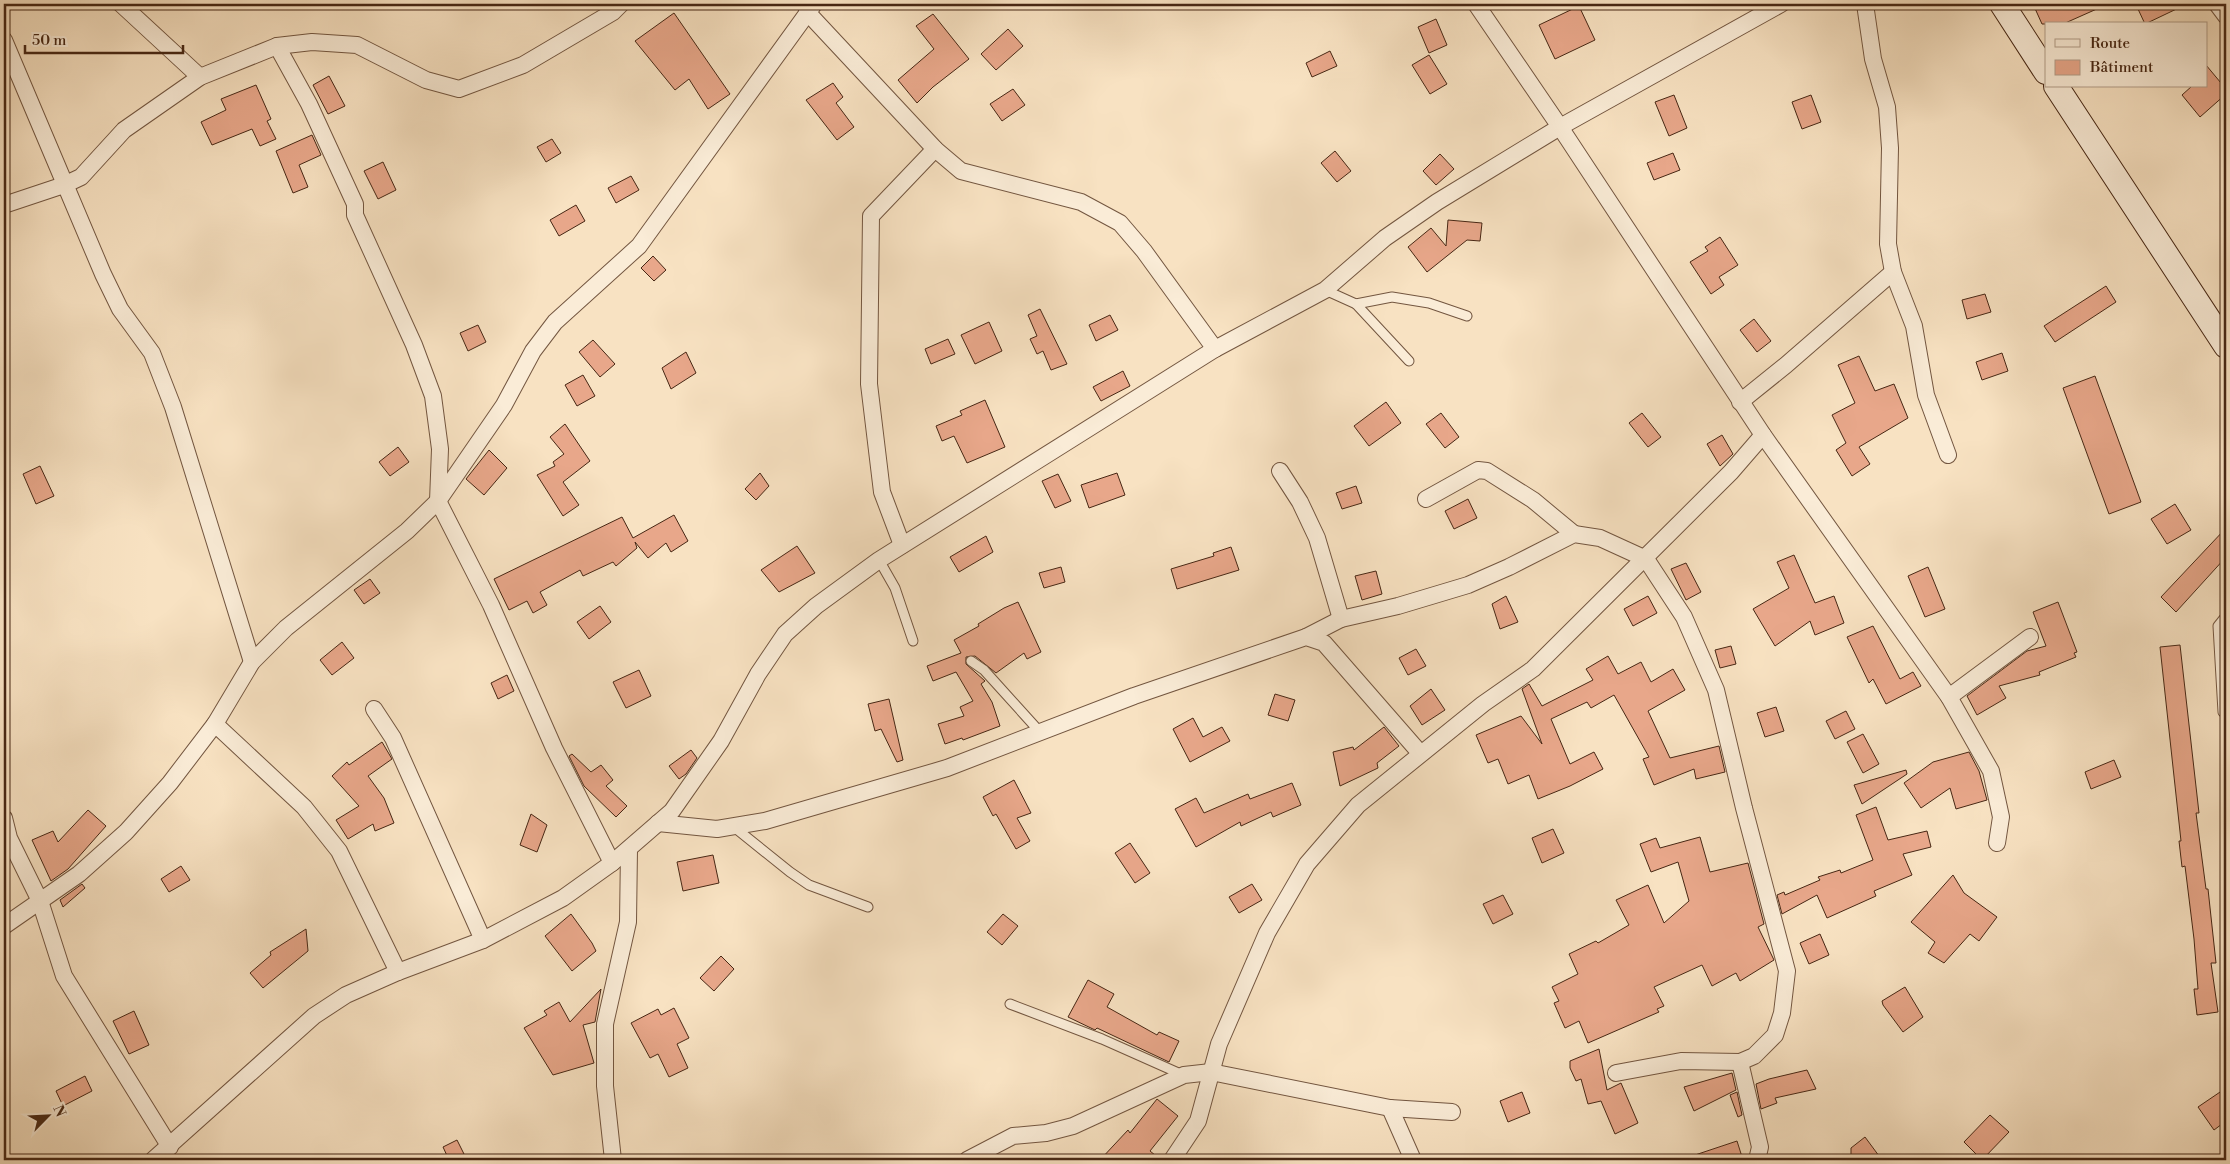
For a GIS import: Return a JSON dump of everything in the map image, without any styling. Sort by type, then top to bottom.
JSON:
[{"type":"street","points":[[121,4],[200,78]]},
{"type":"street","points":[[1476,4],[1560,127],[1740,402],[1949,697],[1991,771],[2001,816],[1997,843]]},
{"type":"street","points":[[153,1160],[170,1147],[314,1016],[346,995],[398,972],[483,940],[563,898],[612,863],[672,811],[721,741],[758,674],[785,634],[816,606],[879,560],[1215,349],[1325,290],[1385,238],[1430,207],[1560,127],[1780,4]]},
{"type":"street","points":[[1865,4],[1873,59],[1887,107],[1890,148],[1888,244],[1894,272],[1914,326],[1926,395],[1948,455]]},
{"type":"street","points":[[2002,4],[2045,70]]},
{"type":"street","points":[[2217,4],[2226,16]]},
{"type":"street","points":[[4,205],[64,185],[81,177],[124,130],[200,78],[276,46],[312,42],[357,45],[426,80],[459,89],[523,65],[614,7]]},
{"type":"street","points":[[4,926],[78,874],[126,832],[170,783],[215,724],[252,662],[286,628],[407,531],[438,501],[504,406],[533,350],[555,322],[639,246],[695,172],[811,8],[935,149],[961,171],[1081,202],[1120,223],[1144,251],[1215,349]]},
{"type":"street","points":[[4,40],[64,185],[120,309],[152,353],[170,398],[252,662]]},
{"type":"street","points":[[276,46],[309,104],[355,204],[355,214],[414,345],[433,396],[440,449],[438,501],[491,605],[554,748],[612,863]]},
{"type":"street","points":[[2057,88],[2226,346]]},
{"type":"street","points":[[902,545],[882,492],[869,384],[871,216],[935,149]]},
{"type":"street","points":[[1740,402],[1894,272]]},
{"type":"street","points":[[1172,1160],[1198,1121],[1219,1044],[1267,933],[1307,864],[1358,805],[1483,704],[1533,670],[1646,559],[1731,472],[1763,435]]},
{"type":"street","points":[[1426,499],[1478,470],[1487,472],[1533,500],[1574,534],[1600,538],[1646,559],[1684,617],[1716,690],[1744,808],[1787,971],[1782,1013],[1775,1035],[1754,1056],[1740,1062],[1681,1061],[1616,1074]]},
{"type":"street","points":[[1280,471],[1300,502],[1317,538],[1341,619]]},
{"type":"street","points":[[658,823],[717,829],[765,821],[946,768],[1134,696],[1306,637],[1341,619],[1398,606],[1468,585],[1574,534]]},
{"type":"street","points":[[1306,637],[1324,643],[1420,753]]},
{"type":"street","points":[[1949,697],[2030,637]]},
{"type":"street","points":[[374,709],[393,738],[483,940]]},
{"type":"street","points":[[215,724],[304,807],[339,851],[398,972]]},
{"type":"street","points":[[4,818],[8,838],[40,901],[64,976],[170,1147]]},
{"type":"street","points":[[613,1160],[605,1086],[606,1024],[628,922],[629,848]]},
{"type":"street","points":[[1740,1062],[1760,1147],[1757,1160]]},
{"type":"street","points":[[967,1160],[1013,1136],[1046,1133],[1073,1126],[1184,1075],[1211,1072],[1390,1108],[1452,1112]]},
{"type":"street","points":[[1390,1108],[1412,1160]]},
{"type":"lane","points":[[1325,290],[1356,304],[1409,361]]},
{"type":"lane","points":[[1356,304],[1392,297],[1429,303],[1466,316]]},
{"type":"lane","points":[[879,560],[895,588],[913,642]]},
{"type":"lane","points":[[2226,616],[2218,626],[2223,712],[2226,713]]},
{"type":"lane","points":[[971,661],[984,670],[1040,732]]},
{"type":"lane","points":[[734,826],[790,872],[809,884],[868,907]]},
{"type":"lane","points":[[1010,1004],[1102,1039],[1184,1075]]},
{"type":"building","points":[[2033,4],[2108,4],[2068,22],[2045,22],[2045,24],[2042,24]]},
{"type":"building","points":[[2149,4],[2187,4],[2149,22],[2144,22],[2138,9]]},
{"type":"building","points":[[1579,6],[1595,40],[1555,59],[1539,25]]},
{"type":"building","points":[[674,13],[730,94],[708,109],[689,79],[675,90],[635,41]]},
{"type":"building","points":[[933,14],[969,59],[933,87],[917,103],[898,80],[934,49],[916,26]]},
{"type":"building","points":[[1436,19],[1447,45],[1429,53],[1418,27]]},
{"type":"building","points":[[1008,29],[1023,46],[996,70],[981,54]]},
{"type":"building","points":[[1330,51],[1337,66],[1312,77],[1306,63]]},
{"type":"building","points":[[1429,55],[1447,84],[1430,94],[1412,65]]},
{"type":"building","points":[[2208,67],[2226,89],[2226,94],[2200,117],[2182,95],[2190,88],[2208,88]]},
{"type":"building","points":[[329,76],[345,106],[328,114],[313,85]]},
{"type":"building","points":[[833,83],[843,97],[836,103],[854,127],[837,140],[806,100]]},
{"type":"building","points":[[256,85],[271,119],[267,121],[276,139],[260,146],[252,129],[212,145],[201,122],[226,110],[221,99]]},
{"type":"building","points":[[1013,89],[1025,105],[1002,121],[990,104]]},
{"type":"building","points":[[1674,95],[1687,128],[1669,136],[1655,102]]},
{"type":"building","points":[[1811,95],[1821,122],[1802,129],[1792,102]]},
{"type":"building","points":[[312,135],[321,155],[299,165],[308,187],[293,193],[276,151]]},
{"type":"building","points":[[552,139],[561,153],[546,162],[537,147]]},
{"type":"building","points":[[1335,151],[1351,171],[1337,182],[1321,163]]},
{"type":"building","points":[[1673,153],[1680,170],[1654,180],[1647,163]]},
{"type":"building","points":[[1440,154],[1454,169],[1436,185],[1423,171]]},
{"type":"building","points":[[383,162],[396,190],[378,199],[364,171]]},
{"type":"building","points":[[631,176],[639,190],[616,203],[608,188]]},
{"type":"building","points":[[576,205],[585,221],[559,236],[550,220]]},
{"type":"building","points":[[1448,220],[1482,223],[1480,241],[1467,240],[1427,272],[1408,247],[1431,228],[1446,246]]},
{"type":"building","points":[[1720,237],[1738,265],[1719,277],[1724,285],[1711,294],[1690,262],[1708,251],[1705,247]]},
{"type":"building","points":[[653,256],[666,270],[654,281],[641,268]]},
{"type":"building","points":[[2106,286],[2116,302],[2055,342],[2044,326]]},
{"type":"building","points":[[1985,294],[1991,312],[1967,319],[1962,300]]},
{"type":"building","points":[[1040,309],[1067,364],[1051,370],[1043,351],[1037,354],[1030,339],[1037,336],[1028,315]]},
{"type":"building","points":[[1110,315],[1118,330],[1096,341],[1089,325]]},
{"type":"building","points":[[1754,319],[1771,341],[1757,352],[1740,330]]},
{"type":"building","points":[[989,322],[1002,351],[975,364],[961,335]]},
{"type":"building","points":[[478,325],[486,342],[468,351],[460,333]]},
{"type":"building","points":[[948,339],[955,354],[931,364],[925,349]]},
{"type":"building","points":[[593,340],[615,364],[600,377],[579,352]]},
{"type":"building","points":[[686,352],[696,373],[671,389],[662,368]]},
{"type":"building","points":[[2002,353],[2008,371],[1982,380],[1976,362]]},
{"type":"building","points":[[1859,356],[1875,391],[1894,384],[1908,418],[1859,447],[1870,464],[1852,476],[1836,450],[1846,443],[1832,415],[1855,403],[1838,365]]},
{"type":"building","points":[[1123,371],[1130,386],[1101,401],[1093,387]]},
{"type":"building","points":[[583,375],[595,396],[577,406],[565,385]]},
{"type":"building","points":[[2095,376],[2141,502],[2109,514],[2063,388]]},
{"type":"building","points":[[985,400],[1005,447],[967,463],[954,436],[942,441],[936,426],[962,415],[960,411]]},
{"type":"building","points":[[1386,402],[1401,423],[1369,446],[1354,426]]},
{"type":"building","points":[[1441,413],[1459,437],[1445,448],[1426,424]]},
{"type":"building","points":[[1642,413],[1661,437],[1648,447],[1629,423]]},
{"type":"building","points":[[565,424],[590,461],[563,482],[579,505],[563,516],[537,475],[555,466],[553,462],[564,454],[550,437]]},
{"type":"building","points":[[1722,435],[1733,454],[1720,466],[1707,444]]},
{"type":"building","points":[[398,447],[409,462],[390,476],[379,462]]},
{"type":"building","points":[[489,450],[507,468],[484,495],[466,479]]},
{"type":"building","points":[[40,466],[54,496],[36,504],[23,474]]},
{"type":"building","points":[[760,473],[769,486],[756,500],[745,489]]},
{"type":"building","points":[[1117,473],[1125,495],[1089,508],[1081,485]]},
{"type":"building","points":[[1058,474],[1071,501],[1055,508],[1042,481]]},
{"type":"building","points":[[1356,486],[1362,503],[1342,509],[1336,493]]},
{"type":"building","points":[[1468,499],[1477,518],[1454,529],[1445,511]]},
{"type":"building","points":[[2175,504],[2191,530],[2167,544],[2151,519]]},
{"type":"building","points":[[674,515],[688,541],[671,552],[666,543],[648,558],[635,542],[637,548],[616,566],[613,562],[583,576],[580,570],[540,592],[547,605],[533,613],[527,601],[509,610],[494,579],[622,517],[633,538]]},
{"type":"building","points":[[2226,528],[2226,557],[2176,612],[2161,597]]},
{"type":"building","points":[[986,536],[993,552],[959,572],[950,557]]},
{"type":"building","points":[[797,546],[815,573],[779,592],[761,570]]},
{"type":"building","points":[[1231,547],[1239,570],[1177,589],[1171,569],[1214,556],[1213,553]]},
{"type":"building","points":[[1794,555],[1815,603],[1834,596],[1844,623],[1815,635],[1810,621],[1775,646],[1753,609],[1789,588],[1777,562]]},
{"type":"building","points":[[1686,563],[1701,592],[1686,600],[1671,569]]},
{"type":"building","points":[[1061,567],[1065,582],[1044,588],[1039,573]]},
{"type":"building","points":[[1928,567],[1945,609],[1925,617],[1908,576]]},
{"type":"building","points":[[1376,571],[1382,594],[1362,600],[1355,576]]},
{"type":"building","points":[[370,579],[380,593],[364,604],[354,590]]},
{"type":"building","points":[[1506,596],[1518,622],[1500,629],[1492,604]]},
{"type":"building","points":[[1648,596],[1657,613],[1633,626],[1624,609]]},
{"type":"building","points":[[1018,602],[1041,652],[1027,659],[1024,653],[996,673],[975,656],[966,657],[966,664],[985,681],[981,684],[992,702],[1000,726],[963,740],[962,738],[945,744],[938,724],[964,716],[960,707],[973,701],[956,672],[933,681],[927,666],[961,653],[954,640],[979,626],[978,624],[1004,608]]},
{"type":"building","points":[[2058,602],[2077,652],[2074,653],[2076,657],[2039,672],[2040,675],[1999,686],[2006,698],[1977,715],[1967,696],[2027,651],[2046,646],[2033,612]]},
{"type":"building","points":[[600,606],[611,622],[589,639],[577,622]]},
{"type":"building","points":[[1873,626],[1900,679],[1913,672],[1921,686],[1886,704],[1873,679],[1869,683],[1847,637]]},
{"type":"building","points":[[342,642],[354,658],[332,675],[320,660]]},
{"type":"building","points":[[2180,645],[2199,813],[2196,813],[2206,889],[2208,889],[2216,963],[2211,963],[2218,1012],[2197,1015],[2194,989],[2198,989],[2194,939],[2185,866],[2182,867],[2179,841],[2181,841],[2160,647]]},
{"type":"building","points":[[1731,646],[1736,664],[1720,668],[1715,650]]},
{"type":"building","points":[[1416,649],[1426,666],[1408,675],[1399,658]]},
{"type":"building","points":[[1608,656],[1618,674],[1641,662],[1651,682],[1673,669],[1685,690],[1648,711],[1670,758],[1719,746],[1725,772],[1696,779],[1694,769],[1654,785],[1643,759],[1649,757],[1614,695],[1591,708],[1587,702],[1551,719],[1570,764],[1594,752],[1603,769],[1570,786],[1538,799],[1529,775],[1508,784],[1498,759],[1488,763],[1476,735],[1521,716],[1542,744],[1522,689],[1529,684],[1542,706],[1593,680],[1586,669]]},
{"type":"building","points":[[639,670],[651,696],[626,708],[613,682]]},
{"type":"building","points":[[507,675],[514,691],[498,699],[491,683]]},
{"type":"building","points":[[1431,689],[1445,710],[1422,725],[1410,706]]},
{"type":"building","points":[[1275,694],[1295,700],[1288,721],[1268,715]]},
{"type":"building","points":[[889,699],[903,760],[897,762],[881,729],[875,731],[868,704]]},
{"type":"building","points":[[1776,707],[1784,731],[1765,737],[1757,713]]},
{"type":"building","points":[[1846,711],[1855,729],[1835,739],[1826,721]]},
{"type":"building","points":[[1193,718],[1203,737],[1222,727],[1230,741],[1190,762],[1173,729]]},
{"type":"building","points":[[1384,727],[1399,746],[1377,763],[1378,768],[1340,786],[1333,752],[1353,747],[1354,750]]},
{"type":"building","points":[[1863,734],[1879,764],[1863,773],[1847,742]]},
{"type":"building","points":[[382,742],[392,759],[368,776],[384,798],[394,823],[375,831],[373,824],[348,839],[336,820],[359,806],[332,776],[347,762],[349,765]]},
{"type":"building","points":[[691,750],[697,758],[686,774],[679,779],[669,766]]},
{"type":"building","points":[[1969,752],[1979,771],[1987,800],[1956,809],[1950,788],[1921,808],[1904,783],[1933,762]]},
{"type":"building","points":[[572,754],[591,772],[601,765],[613,780],[606,786],[627,806],[616,817],[584,786],[569,756]]},
{"type":"building","points":[[2114,760],[2121,777],[2091,789],[2085,772]]},
{"type":"building","points":[[1906,770],[1907,774],[1862,804],[1854,785]]},
{"type":"building","points":[[1014,780],[1031,813],[1017,818],[1030,841],[1016,849],[996,814],[993,816],[983,797]]},
{"type":"building","points":[[1292,783],[1301,805],[1273,817],[1271,812],[1241,826],[1240,822],[1196,847],[1175,809],[1196,798],[1204,813],[1248,794],[1250,799]]},
{"type":"building","points":[[1876,807],[1888,840],[1927,831],[1931,847],[1903,854],[1912,875],[1874,891],[1876,896],[1827,918],[1817,895],[1782,914],[1777,895],[1784,892],[1785,895],[1820,880],[1818,877],[1840,870],[1841,873],[1873,860],[1856,815]]},
{"type":"building","points":[[88,810],[106,826],[68,869],[51,881],[32,840],[53,831],[58,842]]},
{"type":"building","points":[[531,814],[547,825],[537,852],[520,845]]},
{"type":"building","points":[[1553,829],[1564,853],[1542,863],[1532,838]]},
{"type":"building","points":[[1700,837],[1710,872],[1748,863],[1764,924],[1758,927],[1774,960],[1740,981],[1736,973],[1712,986],[1702,965],[1654,987],[1664,1006],[1657,1009],[1659,1012],[1588,1043],[1579,1021],[1565,1028],[1554,1003],[1559,1001],[1552,987],[1578,974],[1569,954],[1596,941],[1598,943],[1629,925],[1616,900],[1648,885],[1664,923],[1689,901],[1678,862],[1651,872],[1640,844],[1656,838],[1660,848]]},
{"type":"building","points":[[1130,843],[1150,873],[1135,883],[1115,853]]},
{"type":"building","points":[[713,855],[719,883],[683,891],[677,862]]},
{"type":"building","points":[[181,866],[190,880],[169,892],[161,879]]},
{"type":"building","points":[[1953,875],[1964,893],[1997,917],[1979,941],[1970,934],[1944,963],[1928,953],[1935,942],[1911,922]]},
{"type":"building","points":[[82,884],[85,888],[63,907],[60,900]]},
{"type":"building","points":[[1252,884],[1262,900],[1239,913],[1229,897]]},
{"type":"building","points":[[1503,895],[1513,914],[1493,924],[1483,904]]},
{"type":"building","points":[[571,914],[596,951],[572,971],[545,936]]},
{"type":"building","points":[[1003,914],[1018,926],[1002,945],[987,932]]},
{"type":"building","points":[[306,929],[308,951],[263,988],[250,973],[271,955],[270,952]]},
{"type":"building","points":[[1820,934],[1829,955],[1809,964],[1800,943]]},
{"type":"building","points":[[721,956],[734,969],[714,991],[700,978]]},
{"type":"building","points":[[1088,980],[1114,994],[1107,1007],[1157,1035],[1159,1032],[1179,1041],[1169,1062],[1097,1028],[1095,1030],[1068,1017]]},
{"type":"building","points":[[1905,987],[1923,1017],[1903,1032],[1882,1001]]},
{"type":"building","points":[[601,989],[595,1022],[583,1025],[594,1063],[553,1075],[524,1028],[547,1015],[544,1011],[559,1002],[570,1022]]},
{"type":"building","points":[[674,1008],[689,1038],[677,1044],[688,1068],[669,1077],[658,1054],[650,1058],[631,1023],[658,1009],[661,1015]]},
{"type":"building","points":[[134,1011],[149,1045],[129,1054],[113,1021]]},
{"type":"building","points":[[1599,1049],[1607,1090],[1621,1083],[1638,1123],[1615,1134],[1601,1101],[1588,1104],[1581,1079],[1576,1081],[1570,1068],[1570,1061]]},
{"type":"building","points":[[1807,1070],[1816,1089],[1775,1098],[1777,1103],[1761,1109],[1756,1084]]},
{"type":"building","points":[[1732,1073],[1736,1090],[1694,1111],[1684,1087]]},
{"type":"building","points":[[85,1076],[92,1091],[63,1106],[56,1091]]},
{"type":"building","points":[[2226,1088],[2226,1121],[2214,1130],[2198,1107]]},
{"type":"building","points":[[1522,1092],[1530,1113],[1508,1122],[1500,1101]]},
{"type":"building","points":[[1737,1092],[1742,1115],[1738,1117],[1730,1095]]},
{"type":"building","points":[[1157,1099],[1178,1116],[1150,1151],[1161,1160],[1100,1160],[1128,1130],[1130,1133]]},
{"type":"building","points":[[1990,1115],[2009,1132],[1982,1160],[1964,1142]]},
{"type":"building","points":[[1865,1137],[1882,1160],[1854,1160],[1851,1155],[1851,1148]]},
{"type":"building","points":[[457,1140],[467,1160],[449,1160],[443,1147]]},
{"type":"building","points":[[1737,1141],[1743,1160],[1689,1160],[1689,1157]]}]
